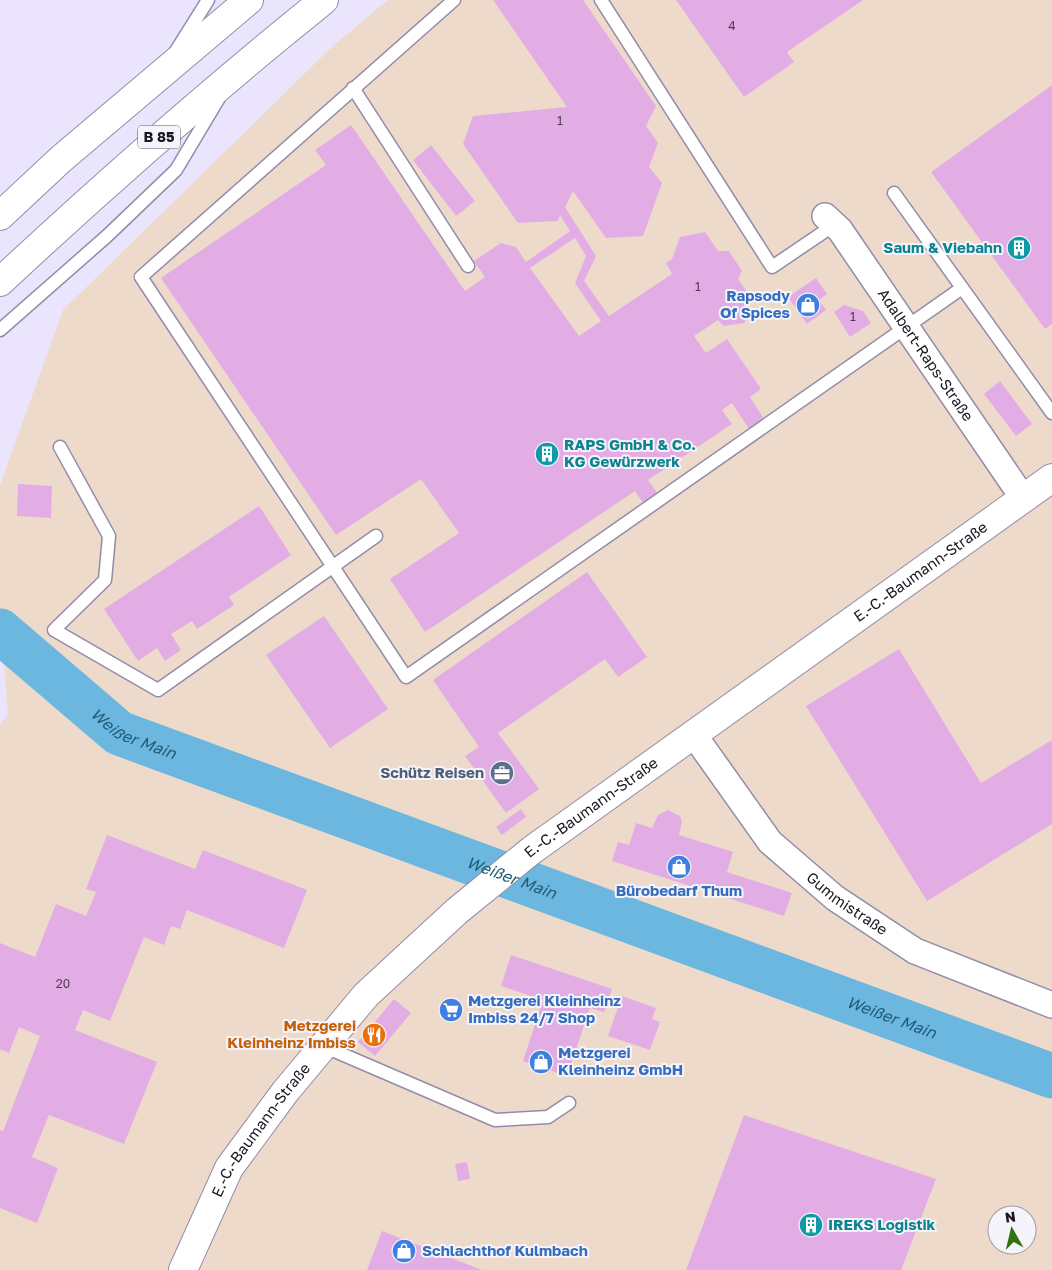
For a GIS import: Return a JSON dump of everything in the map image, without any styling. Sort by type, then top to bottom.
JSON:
[{"type":"main road","points":[[0,216],[61,159],[250,0]]},
{"type":"main road","name":"B 85","points":[[0,282],[116,174],[236,70],[324,0]]},
{"type":"main road","name":"E.-C.-Baumann-Straße","points":[[183,1270],[229,1168],[285,1092],[366,995],[457,911],[532,850],[1052,478]]},
{"type":"street","name":"Adalbert-Raps-Straße","points":[[829,220],[906,326],[1023,498]]},
{"type":"street","name":"Gummistraße","points":[[694,735],[770,842],[835,898],[916,951],[1052,1005]]},
{"type":"lane","points":[[162,73],[208,0]]},
{"type":"lane","points":[[454,0],[141,277],[406,677],[962,288]]},
{"type":"lane","points":[[601,0],[772,267],[829,220]]},
{"type":"lane","points":[[0,330],[107,236],[176,170],[236,70]]},
{"type":"lane","points":[[353,88],[468,266]]},
{"type":"lane","points":[[894,193],[1052,413]]},
{"type":"lane","points":[[60,447],[108,536],[105,580],[54,630],[158,690],[376,536]]},
{"type":"lane","points":[[323,1046],[495,1120],[548,1117],[569,1103]]},
{"type":"shaded area","points":[[388,0],[1052,0],[1052,1270],[0,1270],[0,725],[8,714],[0,611],[0,485],[63,310],[334,45]]},
{"type":"building","points":[[493,0],[583,0],[656,106],[646,126],[658,143],[649,167],[662,183],[643,236],[606,238],[573,191],[565,207],[596,256],[584,281],[609,316],[672,274],[666,263],[672,259],[680,237],[705,232],[718,251],[729,251],[742,271],[738,279],[749,295],[745,323],[723,326],[718,320],[694,336],[706,353],[727,339],[761,389],[750,397],[764,419],[749,429],[732,403],[722,410],[732,424],[648,480],[657,493],[643,503],[635,491],[425,632],[390,579],[459,533],[421,479],[336,535],[161,278],[326,165],[315,150],[351,125],[465,291],[485,277],[474,261],[501,243],[516,247],[526,262],[570,231],[560,215],[558,221],[518,223],[463,144],[473,116],[567,107]],"holes":[[[575,238],[586,256],[575,283],[601,321],[579,336],[530,268]]]},
{"type":"building","points":[[676,0],[863,0],[787,52],[794,62],[744,97]]},
{"type":"building","name":"Saum & Viebahn","points":[[1052,85],[1052,324],[1045,329],[931,172]]},
{"type":"building","points":[[431,145],[475,201],[456,216],[413,160]]},
{"type":"building","name":"Rapsody Of Spices","points":[[816,278],[827,294],[819,300],[826,310],[807,324],[788,297]]},
{"type":"building","points":[[844,305],[863,311],[871,323],[850,337],[834,312]]},
{"type":"building","points":[[1000,381],[1032,424],[1016,436],[984,394]]},
{"type":"building","points":[[18,484],[52,486],[51,518],[17,516]]},
{"type":"building","points":[[259,506],[291,555],[229,597],[234,605],[197,629],[192,621],[171,634],[181,650],[165,661],[157,648],[138,661],[104,609]]},
{"type":"building","points":[[587,572],[647,657],[618,677],[605,659],[498,733],[539,789],[506,813],[465,756],[479,747],[433,680]]},
{"type":"building","points":[[324,616],[388,709],[330,748],[266,655]]},
{"type":"building","points":[[899,649],[981,783],[1052,740],[1052,824],[927,901],[806,706]]},
{"type":"building","points":[[521,809],[526,817],[502,835],[496,827]]},
{"type":"building","name":"Bürobedarf Thum","points":[[668,810],[680,816],[682,822],[679,835],[733,852],[727,872],[792,893],[784,916],[612,861],[618,842],[629,845],[636,823],[652,828],[658,815]]},
{"type":"building","points":[[107,835],[195,869],[203,850],[307,890],[284,948],[187,910],[180,929],[171,926],[164,945],[144,937],[110,1021],[83,1010],[75,1030],[157,1062],[124,1144],[49,1115],[32,1157],[58,1168],[37,1223],[0,1208],[0,1130],[3,1131],[40,1036],[19,1027],[9,1053],[0,1049],[0,943],[35,957],[56,904],[86,916],[96,892],[86,889]]},
{"type":"building","points":[[511,955],[612,989],[604,1012],[590,1008],[567,1076],[523,1061],[543,1000],[501,986]]},
{"type":"building","points":[[622,996],[656,1008],[652,1019],[660,1022],[650,1050],[608,1036]]},
{"type":"building","points":[[394,999],[411,1013],[375,1056],[358,1042]]},
{"type":"building","points":[[456,999],[463,1006],[448,1022],[441,1015]]},
{"type":"building","name":"IREKS Logistik","points":[[744,1115],[936,1179],[901,1270],[686,1270]]},
{"type":"building","points":[[467,1162],[470,1179],[458,1181],[455,1164]]},
{"type":"building","name":"Schlachthof Kulmbach","points":[[382,1231],[482,1270],[367,1270]]},
{"type":"waterway","name":"Weißer Main","points":[[0,631],[119,733],[1052,1076]]},
{"type":"place","name":"Saum & Viebahn","points":[[1019,248]]},
{"type":"place","name":"Rapsody Of Spices","points":[[808,305]]},
{"type":"place","name":"RAPS GmbH & Co. KG Gewürzwerk","points":[[547,454]]},
{"type":"place","name":"Schütz Reisen","points":[[502,773]]},
{"type":"place","name":"Bürobedarf Thum","points":[[679,867]]},
{"type":"place","name":"Metzgerei Kleinheinz Imbiss 24/7 Shop","points":[[451,1010]]},
{"type":"place","name":"Metzgerei Kleinheinz Imbiss","points":[[374,1035]]},
{"type":"place","name":"Metzgerei Kleinheinz GmbH","points":[[541,1062]]},
{"type":"place","name":"IREKS Logistik","points":[[811,1225]]},
{"type":"place","name":"Schlachthof Kulmbach","points":[[404,1251]]}]
